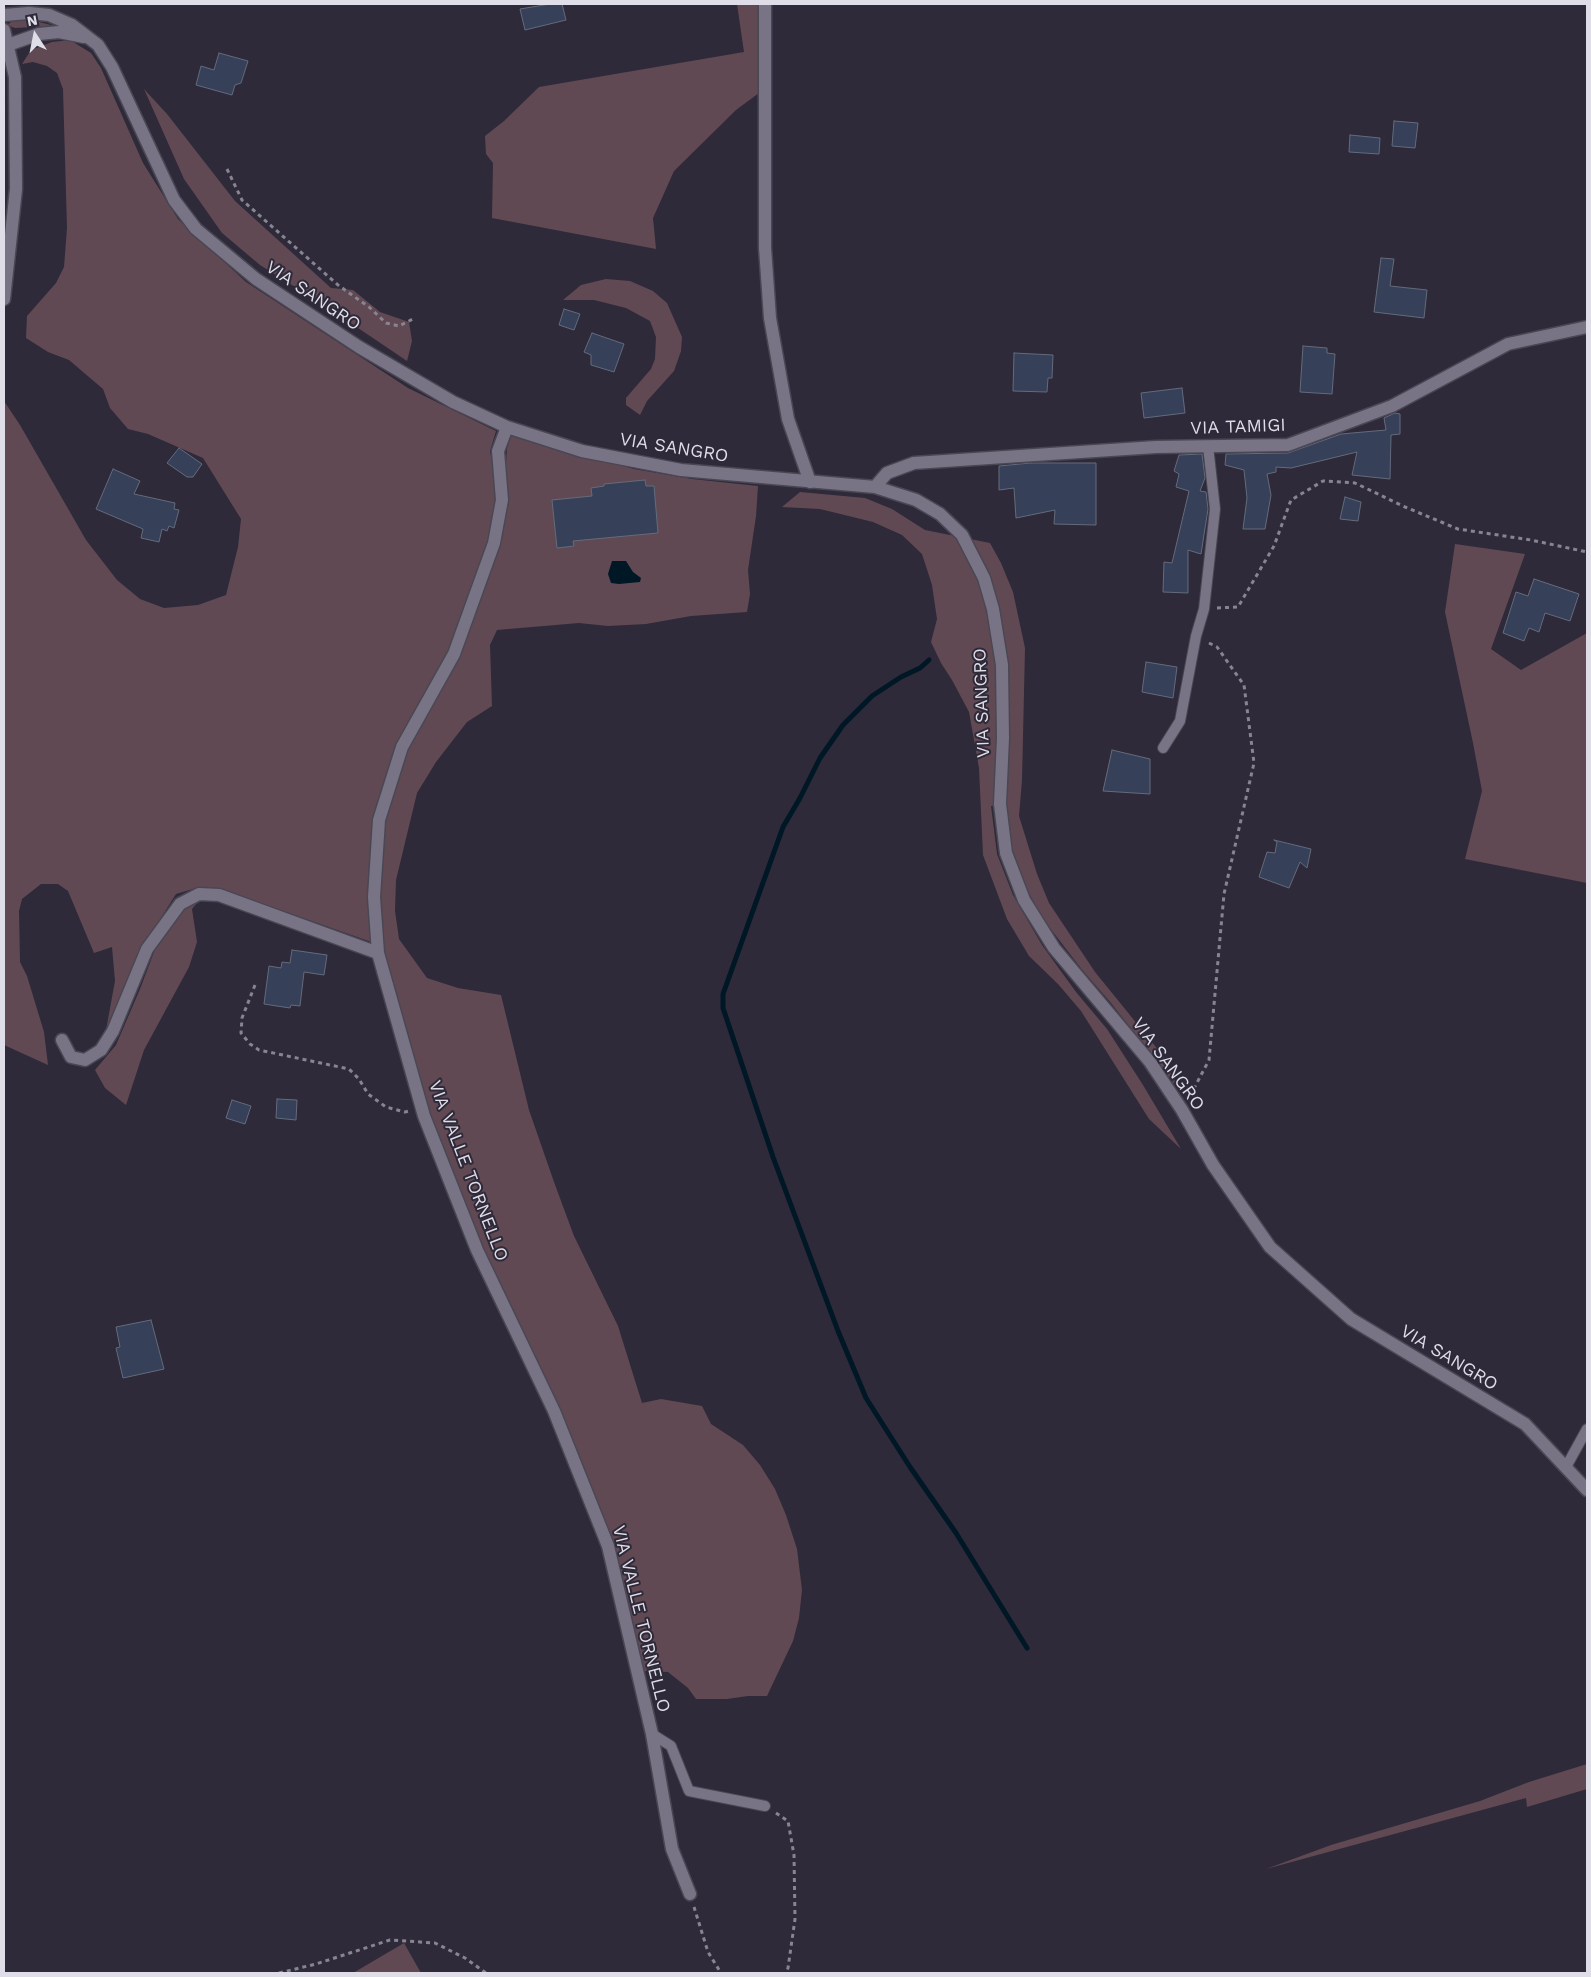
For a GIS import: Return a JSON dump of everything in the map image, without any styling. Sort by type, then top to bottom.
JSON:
[{"type":"street","points":[[765,4],[765,248],[770,318],[788,419],[810,482]]},
{"type":"street","name":"VIA SANGRO","points":[[4,15],[29,13],[49,15],[72,25],[98,45],[112,67],[174,200],[196,229],[256,279],[359,347],[452,402],[507,427],[582,451],[681,470],[875,487],[916,500],[940,514],[962,535],[984,578],[992,609],[1002,665],[1003,738],[1000,804],[1006,853],[1024,900],[1054,948],[1150,1062],[1182,1110],[1213,1165],[1270,1247],[1351,1319],[1525,1424],[1587,1490]]},
{"type":"street","points":[[4,30],[15,77],[16,189],[4,299]]},
{"type":"street","points":[[8,46],[39,34],[59,32],[89,38]]},
{"type":"street","name":"VIA TAMIGI","points":[[875,487],[887,473],[914,463],[1156,447],[1288,445],[1392,406],[1508,344],[1587,327]]},
{"type":"street","name":"VIA VALLE TORNELLO","points":[[507,427],[498,451],[502,500],[494,543],[454,654],[402,747],[378,820],[374,897],[378,953],[422,1108],[477,1250],[554,1412],[608,1546],[652,1734],[672,1849],[690,1894]]},
{"type":"street","points":[[62,1040],[71,1057],[86,1060],[101,1050],[113,1031],[147,949],[180,904],[199,894],[219,895],[378,953]]},
{"type":"lane","points":[[1163,748],[1180,721],[1196,636],[1204,609],[1214,509],[1208,446]]},
{"type":"lane","points":[[1566,1467],[1587,1429]]},
{"type":"lane","points":[[652,1734],[671,1746],[689,1791],[764,1806]]},
{"type":"path","points":[[227,169],[242,200],[338,285],[369,306],[386,323],[399,326],[415,318]]},
{"type":"path","points":[[1204,609],[1238,607],[1274,546],[1291,500],[1323,481],[1355,483],[1405,507],[1458,529],[1531,540],[1587,552]]},
{"type":"path","points":[[1182,1110],[1209,1060],[1224,894],[1254,763],[1244,686],[1217,647],[1196,636]]},
{"type":"path","points":[[255,985],[242,1018],[241,1032],[250,1044],[259,1050],[349,1069],[359,1079],[368,1094],[386,1107],[405,1112],[422,1108]]},
{"type":"path","points":[[764,1806],[788,1821],[794,1855],[795,1919],[786,1973]]},
{"type":"path","points":[[690,1894],[708,1952],[721,1973]]},
{"type":"path","points":[[279,1973],[316,1964],[390,1940],[435,1943],[465,1958],[486,1973]]},
{"type":"shaded area","points":[[737,4],[760,4],[763,90],[736,110],[674,171],[653,218],[656,249],[492,218],[493,163],[486,154],[485,136],[504,121],[539,87],[744,52]]},
{"type":"shaded area","points":[[20,19],[55,26],[15,28],[7,25],[14,20]]},
{"type":"shaded area","points":[[70,40],[91,53],[101,68],[143,163],[178,219],[246,282],[408,388],[496,431],[490,451],[495,477],[505,474],[507,449],[511,435],[634,469],[692,479],[758,486],[756,516],[748,570],[750,594],[747,612],[691,616],[646,624],[608,626],[579,623],[497,630],[490,645],[492,706],[467,722],[436,762],[417,793],[396,880],[395,911],[399,939],[427,978],[458,988],[501,995],[529,1110],[574,1236],[618,1326],[642,1403],[661,1399],[702,1406],[711,1424],[743,1445],[760,1465],[775,1489],[797,1549],[802,1590],[799,1618],[793,1641],[767,1696],[696,1699],[688,1688],[668,1672],[642,1671],[611,1542],[482,1250],[427,1109],[380,945],[217,888],[196,888],[176,894],[142,948],[107,1037],[106,1030],[115,981],[112,947],[94,953],[68,891],[58,884],[41,884],[22,899],[19,911],[20,962],[27,976],[44,1032],[48,1065],[4,1045],[4,401],[20,425],[86,540],[117,580],[140,599],[164,608],[198,605],[226,595],[238,547],[241,519],[203,458],[148,434],[128,429],[110,408],[103,389],[69,360],[48,352],[26,338],[27,316],[56,283],[64,267],[67,228],[63,89],[57,73],[47,66],[33,62],[22,64],[31,50],[52,42]]},
{"type":"shaded area","points":[[144,89],[167,114],[235,201],[331,288],[353,290],[380,312],[409,322],[412,341],[407,361],[324,305],[260,265],[222,233],[184,179]]},
{"type":"shaded area","points":[[606,279],[630,281],[653,291],[667,303],[682,337],[681,351],[674,371],[647,401],[640,415],[626,405],[626,398],[651,369],[655,359],[656,337],[650,321],[626,308],[594,300],[563,300],[581,285]]},
{"type":"shaded area","points":[[800,492],[865,498],[892,509],[925,530],[990,543],[1013,592],[1025,648],[1022,780],[1019,816],[1037,874],[1049,903],[1095,972],[1164,1057],[1182,1094],[1043,919],[1025,886],[1011,850],[1005,805],[991,806],[997,854],[1013,895],[1042,945],[1076,992],[1107,1029],[1181,1149],[1149,1119],[1081,1011],[1058,984],[1029,956],[1007,919],[983,855],[979,768],[969,712],[931,642],[937,619],[932,585],[922,554],[902,535],[873,522],[820,509],[782,507]]},
{"type":"shaded area","points":[[1455,544],[1525,554],[1491,649],[1521,670],[1587,633],[1587,883],[1465,859],[1482,791],[1445,612]]},
{"type":"shaded area","points":[[201,898],[192,909],[197,942],[189,967],[144,1050],[126,1105],[105,1088],[95,1070],[116,1045],[157,944],[181,910]]},
{"type":"shaded area","points":[[1587,1764],[1587,1789],[1527,1807],[1526,1798],[1266,1869],[1331,1845],[1480,1801],[1529,1782]]},
{"type":"shaded area","points":[[404,1943],[421,1973],[353,1973]]},
{"type":"water","points":[[612,561],[626,561],[633,572],[641,578],[640,582],[611,583],[608,574]]},
{"type":"building","points":[[562,4],[566,20],[525,30],[520,9]]},
{"type":"building","points":[[219,53],[248,61],[241,83],[235,85],[232,95],[196,85],[201,66],[214,70]]},
{"type":"building","points":[[1394,121],[1418,123],[1415,148],[1392,146]]},
{"type":"building","points":[[1350,135],[1380,138],[1379,154],[1349,152]]},
{"type":"building","points":[[1381,258],[1394,259],[1390,286],[1427,290],[1424,318],[1374,312]]},
{"type":"building","points":[[564,309],[580,314],[574,330],[559,325]]},
{"type":"building","points":[[592,333],[624,344],[614,372],[591,365],[591,355],[584,352]]},
{"type":"building","points":[[1303,346],[1327,348],[1327,353],[1335,354],[1332,394],[1300,392]]},
{"type":"building","points":[[1014,353],[1053,355],[1052,378],[1048,378],[1047,392],[1013,391]]},
{"type":"building","points":[[1182,388],[1185,413],[1144,418],[1141,393]]},
{"type":"building","points":[[1395,413],[1400,414],[1400,434],[1391,435],[1390,479],[1352,475],[1357,452],[1291,468],[1276,467],[1276,472],[1267,474],[1271,495],[1265,529],[1243,529],[1247,498],[1244,470],[1225,465],[1226,454],[1288,453],[1341,434],[1386,430],[1384,418]]},
{"type":"building","points":[[179,448],[202,464],[193,477],[187,477],[167,463]]},
{"type":"building","points":[[1202,454],[1205,478],[1200,491],[1206,492],[1208,509],[1201,554],[1188,550],[1188,593],[1163,592],[1164,562],[1172,563],[1189,491],[1176,487],[1179,474],[1174,471],[1179,455]]},
{"type":"building","points":[[1031,463],[1096,463],[1096,525],[1054,524],[1055,510],[1016,518],[1014,488],[999,490],[999,466]]},
{"type":"building","points":[[113,469],[140,481],[134,494],[175,503],[174,509],[179,510],[174,528],[169,526],[167,531],[162,529],[159,542],[141,538],[143,529],[96,509]]},
{"type":"building","points":[[645,480],[646,486],[654,486],[658,533],[573,541],[574,546],[557,548],[552,500],[592,496],[591,488],[604,486],[604,484]]},
{"type":"building","points":[[1345,497],[1361,502],[1358,521],[1340,519]]},
{"type":"building","points":[[1534,579],[1579,594],[1570,621],[1545,613],[1539,632],[1529,628],[1524,641],[1503,633],[1516,592],[1528,596]]},
{"type":"building","points":[[1146,662],[1177,667],[1173,698],[1142,692]]},
{"type":"building","points":[[1112,750],[1150,759],[1150,794],[1103,791]]},
{"type":"building","points":[[1274,840],[1311,849],[1307,868],[1300,862],[1289,888],[1259,877],[1267,852],[1275,853],[1277,842]]},
{"type":"building","points":[[292,950],[327,955],[324,975],[304,972],[300,1006],[291,1005],[290,1008],[264,1004],[269,966],[281,968],[282,962],[290,963]]},
{"type":"building","points":[[277,1099],[297,1100],[296,1120],[276,1118]]},
{"type":"building","points":[[232,1100],[251,1106],[245,1124],[226,1118]]},
{"type":"building","points":[[151,1320],[164,1369],[123,1378],[116,1348],[120,1347],[116,1327]]},
{"type":"waterway","points":[[929,660],[920,668],[901,677],[872,696],[843,725],[820,758],[783,827],[723,994],[723,1008],[773,1157],[838,1331],[866,1398],[910,1467],[956,1533],[1027,1648]]}]
